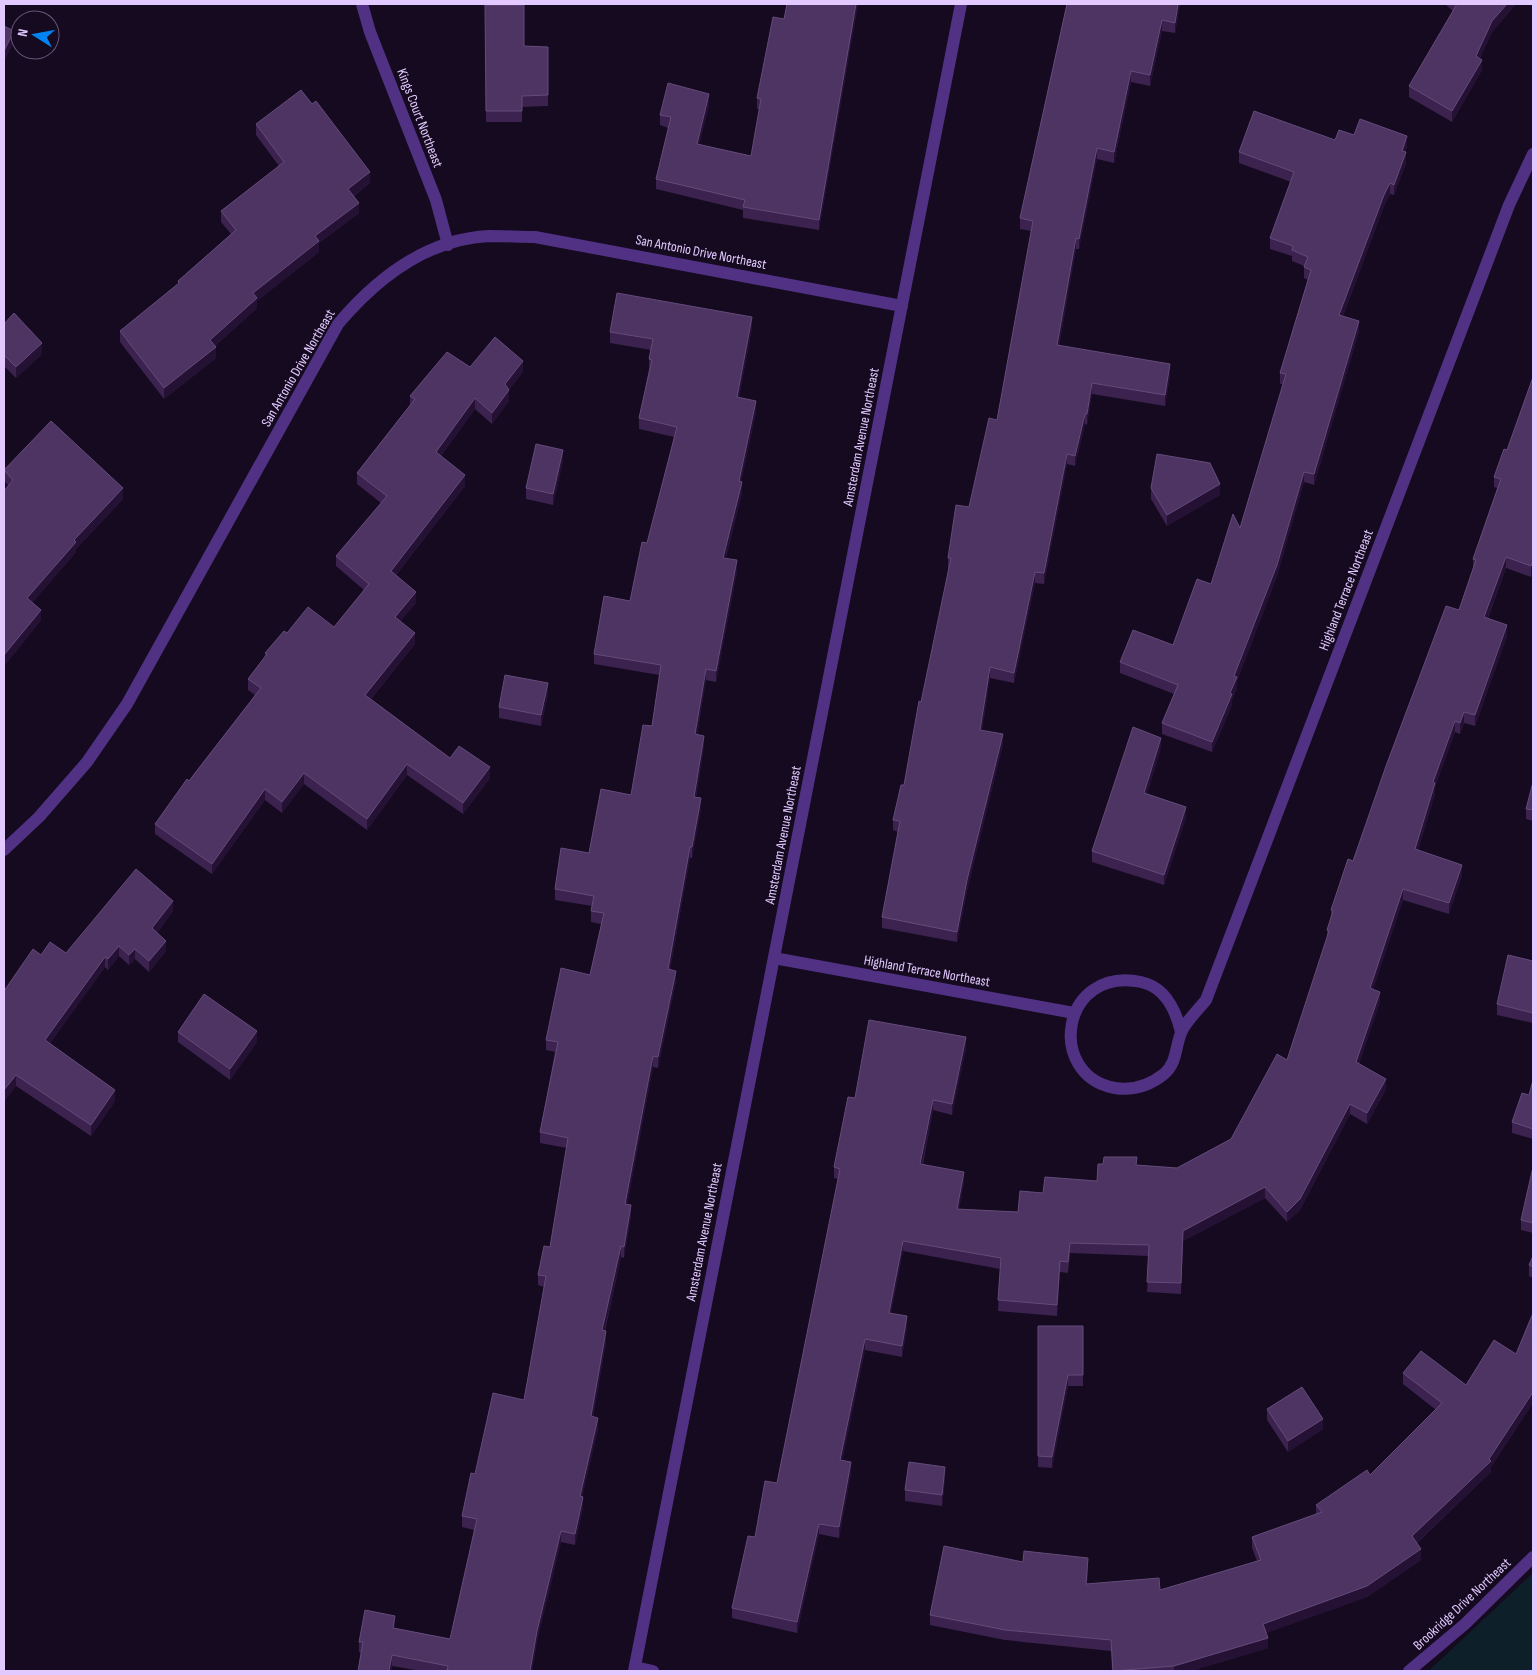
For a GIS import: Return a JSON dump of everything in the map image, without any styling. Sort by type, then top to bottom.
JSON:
[{"type":"street","name":"Kings Court Northeast","points":[[362,4],[370,32],[438,208],[448,244]]},
{"type":"street","name":"Amsterdam Avenue Northeast","points":[[634,1669],[961,4]]},
{"type":"street","name":"Highland Terrace Northeast","points":[[774,958],[1074,1013],[1070,1035],[1074,1056],[1087,1074],[1105,1086],[1126,1090],[1148,1085],[1166,1073],[1177,1054],[1181,1032],[1206,1000],[1509,205],[1533,154]]},
{"type":"street","name":"San Antonio Drive Northeast","points":[[4,850],[40,817],[87,762],[127,704],[338,324],[362,296],[387,275],[418,256],[448,244],[488,236],[535,237],[902,306]]},
{"type":"street","points":[[1074,1013],[1086,996],[1104,983],[1124,979],[1145,983],[1163,994],[1176,1012],[1181,1032]]},
{"type":"street","name":"Brookridge Drive Northeast","points":[[1409,1671],[1465,1624],[1533,1557]]},
{"type":"street","points":[[634,1669],[653,1671]]},
{"type":"shaded area","points":[[1533,1573],[1533,1671],[1428,1671],[1434,1666]]},
{"type":"building","points":[[787,4],[856,4],[819,220],[743,207],[745,200],[656,179],[671,117],[660,115],[668,83],[709,94],[697,144],[751,156],[761,99],[757,98],[773,17],[784,19]]},
{"type":"building","points":[[1067,4],[1178,4],[1175,23],[1162,20],[1150,75],[1131,71],[1114,152],[1097,148],[1079,239],[1076,238],[1057,345],[1170,364],[1165,395],[1092,383],[1087,414],[1085,414],[1075,456],[1067,454],[1044,573],[1035,572],[1014,673],[990,667],[980,730],[1003,734],[967,880],[957,932],[882,917],[900,821],[893,820],[901,785],[904,785],[919,701],[921,702],[951,558],[948,558],[956,505],[969,507],[989,418],[997,420],[1033,221],[1020,218]]},
{"type":"building","points":[[1457,4],[1507,4],[1492,21],[1476,56],[1482,60],[1452,111],[1409,86]]},
{"type":"building","points":[[485,5],[524,5],[524,46],[548,47],[548,95],[522,96],[522,111],[486,111]]},
{"type":"building","points":[[4,26],[10,29],[10,39],[4,51]]},
{"type":"building","points":[[301,90],[312,104],[316,101],[370,172],[348,189],[359,203],[315,236],[319,241],[253,293],[257,298],[210,340],[216,347],[164,388],[120,331],[179,283],[178,281],[236,230],[221,211],[284,162],[256,124]]},
{"type":"building","points":[[1254,111],[1335,140],[1339,130],[1354,135],[1360,119],[1407,136],[1402,151],[1406,152],[1394,185],[1390,183],[1384,195],[1339,315],[1359,321],[1314,474],[1304,472],[1277,565],[1234,676],[1237,677],[1230,693],[1232,694],[1212,742],[1162,723],[1178,685],[1120,662],[1133,630],[1173,645],[1197,579],[1211,584],[1233,514],[1240,528],[1286,374],[1280,373],[1311,270],[1304,267],[1308,257],[1292,250],[1293,246],[1270,238],[1294,172],[1239,152]]},
{"type":"building","points":[[617,293],[752,317],[737,397],[756,401],[739,481],[742,482],[723,558],[737,560],[716,671],[706,669],[695,734],[704,736],[694,797],[701,798],[692,847],[690,847],[668,969],[676,971],[658,1057],[653,1056],[625,1204],[631,1205],[624,1247],[621,1246],[602,1330],[606,1331],[591,1416],[598,1418],[580,1496],[583,1497],[575,1534],[561,1531],[537,1631],[530,1671],[447,1671],[448,1666],[392,1655],[389,1671],[358,1671],[363,1642],[359,1642],[365,1610],[395,1616],[393,1628],[450,1639],[477,1519],[462,1516],[471,1473],[475,1474],[493,1393],[524,1400],[546,1276],[538,1275],[544,1246],[550,1247],[568,1138],[540,1132],[558,1042],[546,1040],[561,968],[590,975],[604,913],[591,911],[594,896],[555,889],[561,848],[589,853],[601,789],[631,795],[643,725],[652,726],[661,665],[594,654],[604,596],[630,601],[642,542],[647,543],[677,427],[639,418],[652,360],[649,359],[653,339],[610,332]]},
{"type":"building","points":[[14,313],[42,343],[16,367],[4,355],[4,324]]},
{"type":"building","points":[[495,337],[523,361],[505,384],[509,390],[492,413],[475,398],[436,452],[465,475],[391,571],[416,592],[395,617],[415,633],[365,695],[450,758],[459,746],[490,767],[463,803],[407,764],[367,819],[304,773],[282,802],[265,789],[212,864],[155,824],[187,779],[189,781],[261,688],[248,679],[267,654],[265,653],[284,631],[287,633],[308,607],[334,627],[369,584],[336,556],[387,496],[357,473],[415,399],[410,396],[447,352],[470,367]]},
{"type":"building","points":[[1533,377],[1533,561],[1531,566],[1506,557],[1484,617],[1507,625],[1475,715],[1464,712],[1460,723],[1455,721],[1433,782],[1435,783],[1415,849],[1462,865],[1449,903],[1403,889],[1370,988],[1380,992],[1356,1062],[1386,1079],[1367,1113],[1350,1104],[1300,1199],[1287,1212],[1265,1187],[1183,1231],[1181,1283],[1147,1282],[1149,1245],[1070,1243],[1068,1262],[1060,1261],[1057,1305],[998,1300],[1001,1258],[903,1241],[889,1313],[907,1316],[902,1346],[865,1339],[840,1460],[851,1462],[839,1527],[819,1524],[797,1622],[732,1608],[748,1536],[755,1537],[765,1481],[777,1483],[840,1169],[834,1167],[848,1097],[855,1098],[869,1020],[966,1037],[952,1104],[933,1100],[920,1164],[964,1172],[957,1209],[1018,1212],[1020,1191],[1043,1193],[1045,1177],[1097,1181],[1098,1164],[1103,1164],[1104,1157],[1137,1157],[1136,1165],[1177,1168],[1231,1139],[1277,1054],[1287,1060],[1329,931],[1327,930],[1333,911],[1331,910],[1348,859],[1353,861],[1386,766],[1446,606],[1459,610],[1476,560],[1473,559],[1501,479],[1494,477],[1504,449],[1507,450]]},
{"type":"building","points":[[51,421],[123,488],[74,540],[76,542],[27,598],[41,610],[4,655],[4,491],[13,480],[4,470]]},
{"type":"building","points":[[536,444],[563,450],[553,494],[526,488]]},
{"type":"building","points":[[1157,454],[1210,463],[1220,484],[1167,515],[1151,488]]},
{"type":"building","points":[[505,675],[548,683],[541,715],[499,707]]},
{"type":"building","points":[[1133,727],[1161,738],[1144,793],[1186,807],[1164,875],[1092,851]]},
{"type":"building","points":[[1533,782],[1533,810],[1526,809]]},
{"type":"building","points":[[136,869],[173,901],[152,928],[166,941],[149,961],[135,949],[129,955],[119,946],[108,959],[105,957],[45,1040],[115,1090],[91,1125],[16,1075],[4,1090],[4,991],[33,949],[41,955],[50,942],[66,953]]},
{"type":"building","points":[[1508,955],[1533,961],[1533,1013],[1497,1004]]},
{"type":"building","points":[[204,994],[257,1031],[230,1069],[178,1032]]},
{"type":"building","points":[[1533,1080],[1533,1129],[1512,1122],[1522,1093],[1529,1095]]},
{"type":"building","points":[[1533,1167],[1533,1223],[1521,1220]]},
{"type":"building","points":[[1533,1256],[1533,1267],[1529,1265]]},
{"type":"building","points":[[1533,1313],[1533,1392],[1489,1459],[1491,1461],[1412,1536],[1421,1549],[1367,1586],[1263,1624],[1268,1638],[1174,1666],[1113,1671],[1111,1640],[1005,1630],[930,1615],[944,1546],[1023,1562],[1024,1551],[1088,1558],[1086,1584],[1159,1578],[1160,1590],[1261,1560],[1252,1537],[1322,1512],[1316,1505],[1367,1470],[1370,1475],[1442,1403],[1403,1373],[1421,1351],[1466,1385],[1494,1340],[1516,1354]]},
{"type":"building","points":[[1038,1326],[1083,1326],[1083,1375],[1068,1375],[1052,1457],[1038,1456]]},
{"type":"building","points":[[1302,1387],[1323,1419],[1288,1441],[1267,1409]]},
{"type":"building","points":[[909,1462],[945,1467],[942,1495],[905,1490]]}]
